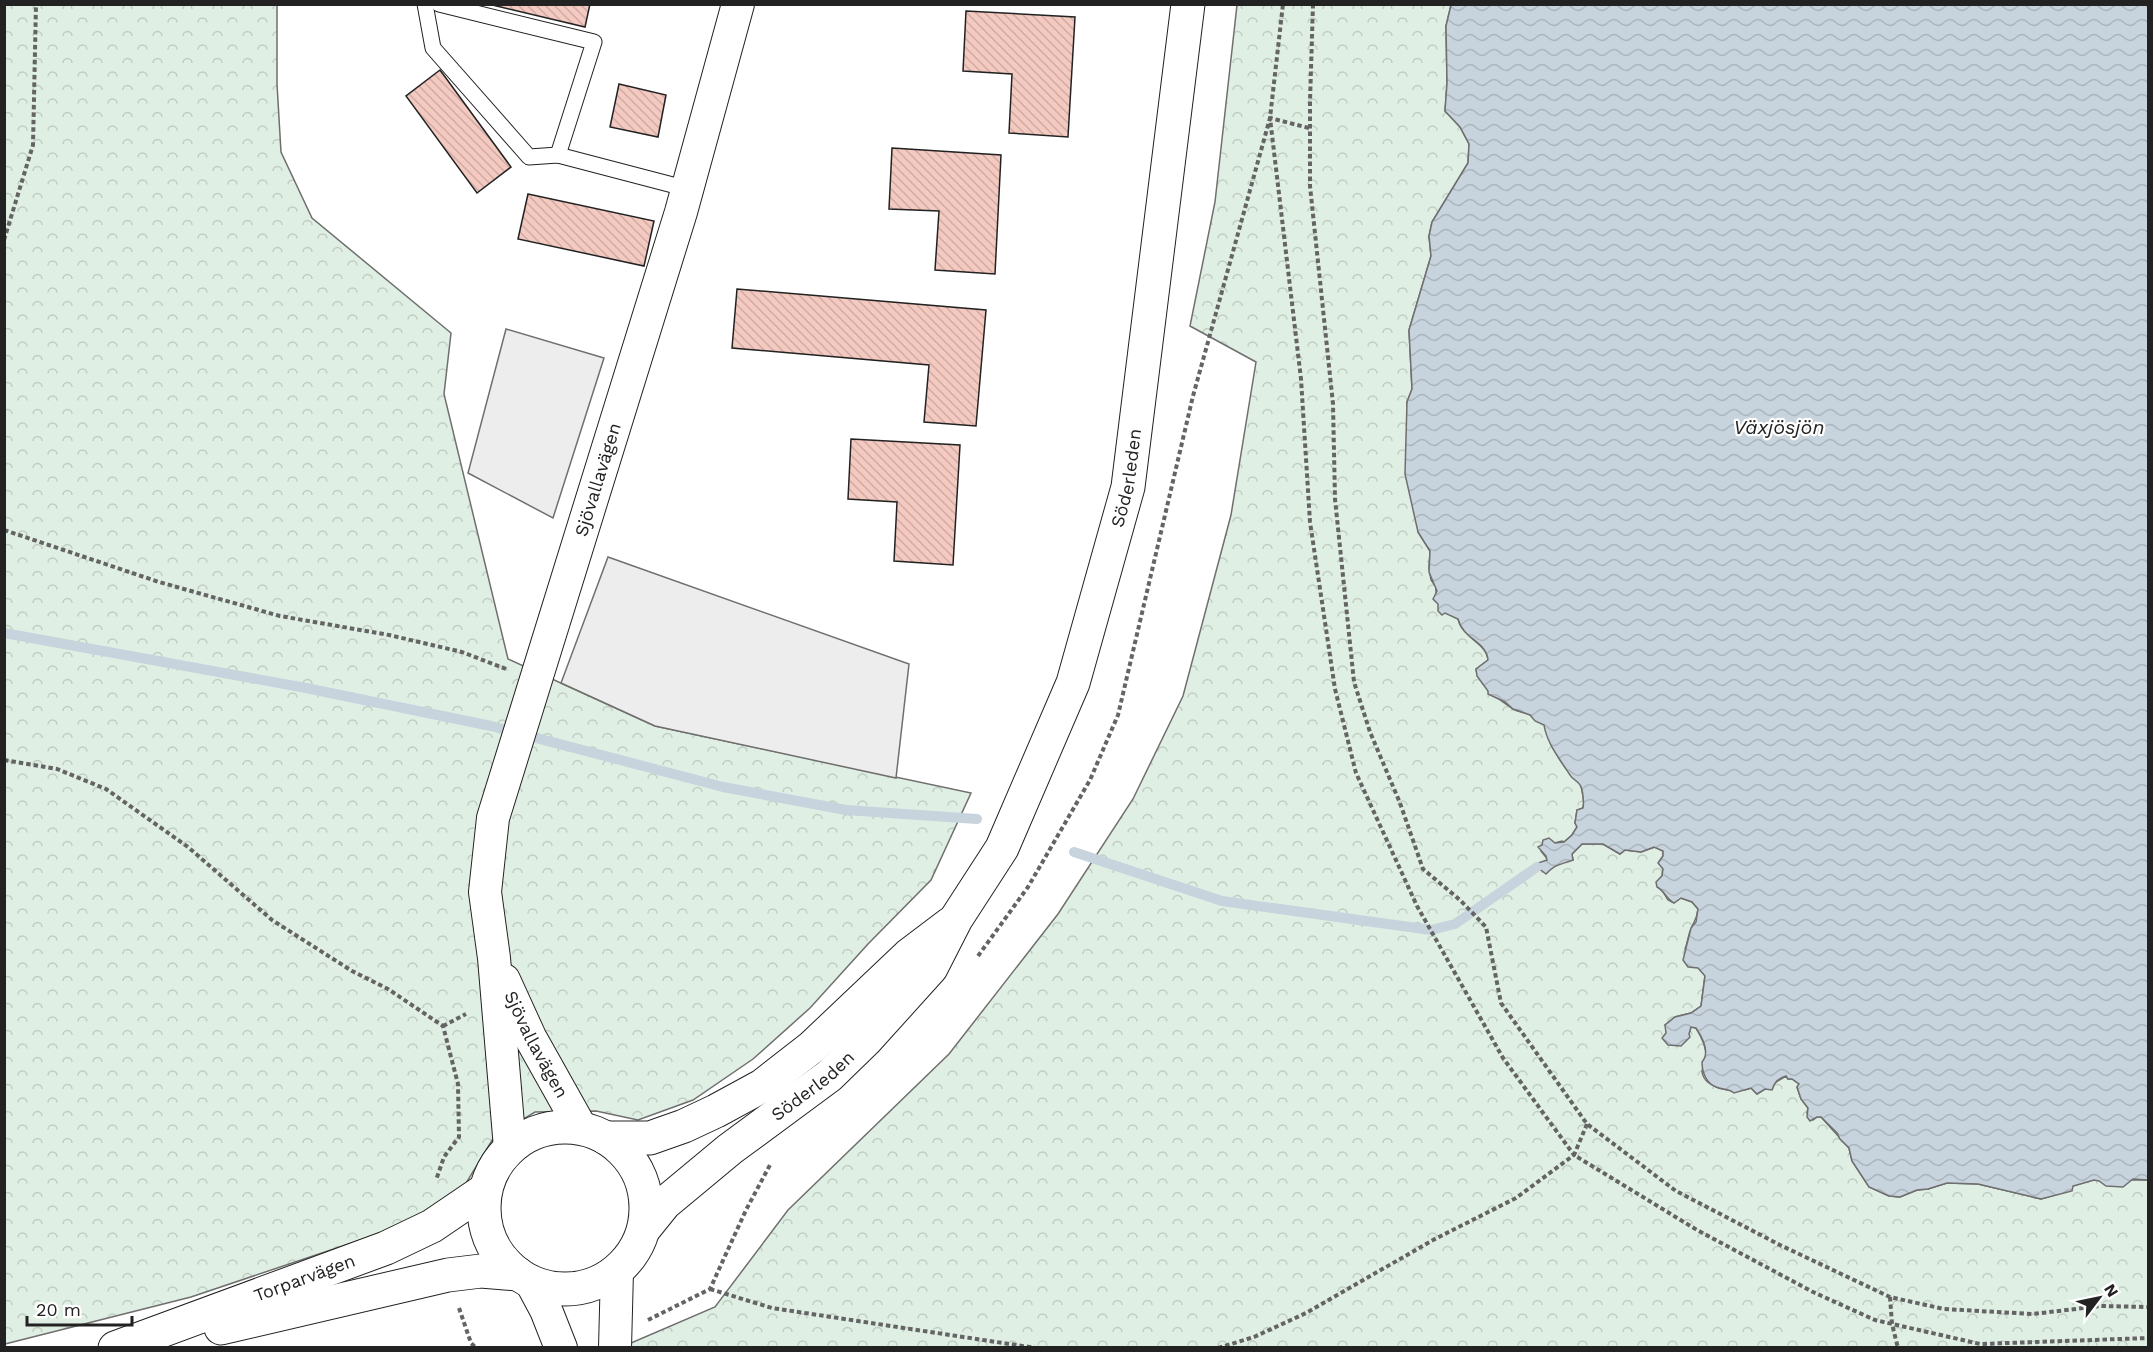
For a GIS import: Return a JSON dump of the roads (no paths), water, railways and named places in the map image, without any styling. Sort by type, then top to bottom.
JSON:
[{"type":"street","name":"Sjövallavägen","points":[[510,1148],[494,958],[485,892],[493,818],[688,189],[738,4]]},
{"type":"street","name":"Söderleden","points":[[644,1229],[665,1203],[730,1149],[829,1076],[920,983],[931,968],[956,919],[1002,848],[1073,683],[1128,487],[1188,4]]},
{"type":"street","name":"Söderleden","points":[[594,1133],[650,1138],[684,1126],[762,1086],[812,1047],[909,955],[956,919]]},
{"type":"street","name":"Sjövallavägen","points":[[494,958],[530,1037],[594,1133]]},
{"type":"street","points":[[524,1278],[553,1289],[576,1289],[591,1286],[618,1271],[634,1252],[644,1229],[646,1203],[640,1177],[627,1155],[594,1133],[554,1127],[537,1131],[523,1138],[499,1160],[490,1174],[485,1190],[483,1206],[489,1237],[496,1251],[524,1278],[546,1310],[561,1347]]},
{"type":"street","name":"Torparvägen","points":[[115,1347],[386,1248],[432,1226],[485,1190]]},
{"type":"street","name":"Torparvägen","points":[[140,1347],[448,1275],[482,1271],[524,1278]]},
{"type":"street","points":[[615,1347],[618,1271]]},
{"type":"lane","points":[[425,4],[433,48],[529,157],[558,155],[688,189]]},
{"type":"lane","points":[[439,4],[594,42],[558,155]]},
{"type":"water","name":"Växjösjön","points":[[1451,5],[2148,5],[2148,1180],[2133,1179],[2123,1187],[2106,1186],[2094,1180],[2073,1186],[2072,1191],[2041,1199],[1978,1184],[1947,1183],[1917,1190],[1900,1197],[1889,1196],[1869,1187],[1852,1161],[1849,1148],[1837,1133],[1821,1117],[1810,1121],[1807,1117],[1808,1108],[1801,1099],[1797,1087],[1799,1084],[1786,1076],[1777,1081],[1772,1090],[1765,1089],[1757,1094],[1751,1088],[1734,1093],[1718,1088],[1707,1080],[1704,1073],[1702,1062],[1706,1049],[1696,1028],[1691,1027],[1690,1037],[1681,1046],[1668,1045],[1662,1038],[1666,1033],[1665,1025],[1675,1017],[1691,1013],[1701,1006],[1705,976],[1698,968],[1688,967],[1683,960],[1698,909],[1692,902],[1681,898],[1674,903],[1657,887],[1656,882],[1662,876],[1663,869],[1658,863],[1663,856],[1663,851],[1654,847],[1641,852],[1625,850],[1620,854],[1603,844],[1582,844],[1572,854],[1573,860],[1556,866],[1546,874],[1537,867],[1538,863],[1547,860],[1538,847],[1542,845],[1543,840],[1549,838],[1555,843],[1564,842],[1577,827],[1575,823],[1577,810],[1583,808],[1581,787],[1554,751],[1544,725],[1535,721],[1530,715],[1513,709],[1505,702],[1488,694],[1477,676],[1476,669],[1488,660],[1484,649],[1465,631],[1458,619],[1445,613],[1442,615],[1438,611],[1438,604],[1433,599],[1437,591],[1429,572],[1430,551],[1418,532],[1405,474],[1407,402],[1412,389],[1409,330],[1431,256],[1429,236],[1432,222],[1468,163],[1469,144],[1460,127],[1445,111],[1446,26]]},
{"type":"waterway","points":[[4,633],[306,688],[491,726],[723,787],[846,810],[977,819]]},
{"type":"waterway","points":[[1074,852],[1222,901],[1431,930],[1455,924],[1537,867]]}]
